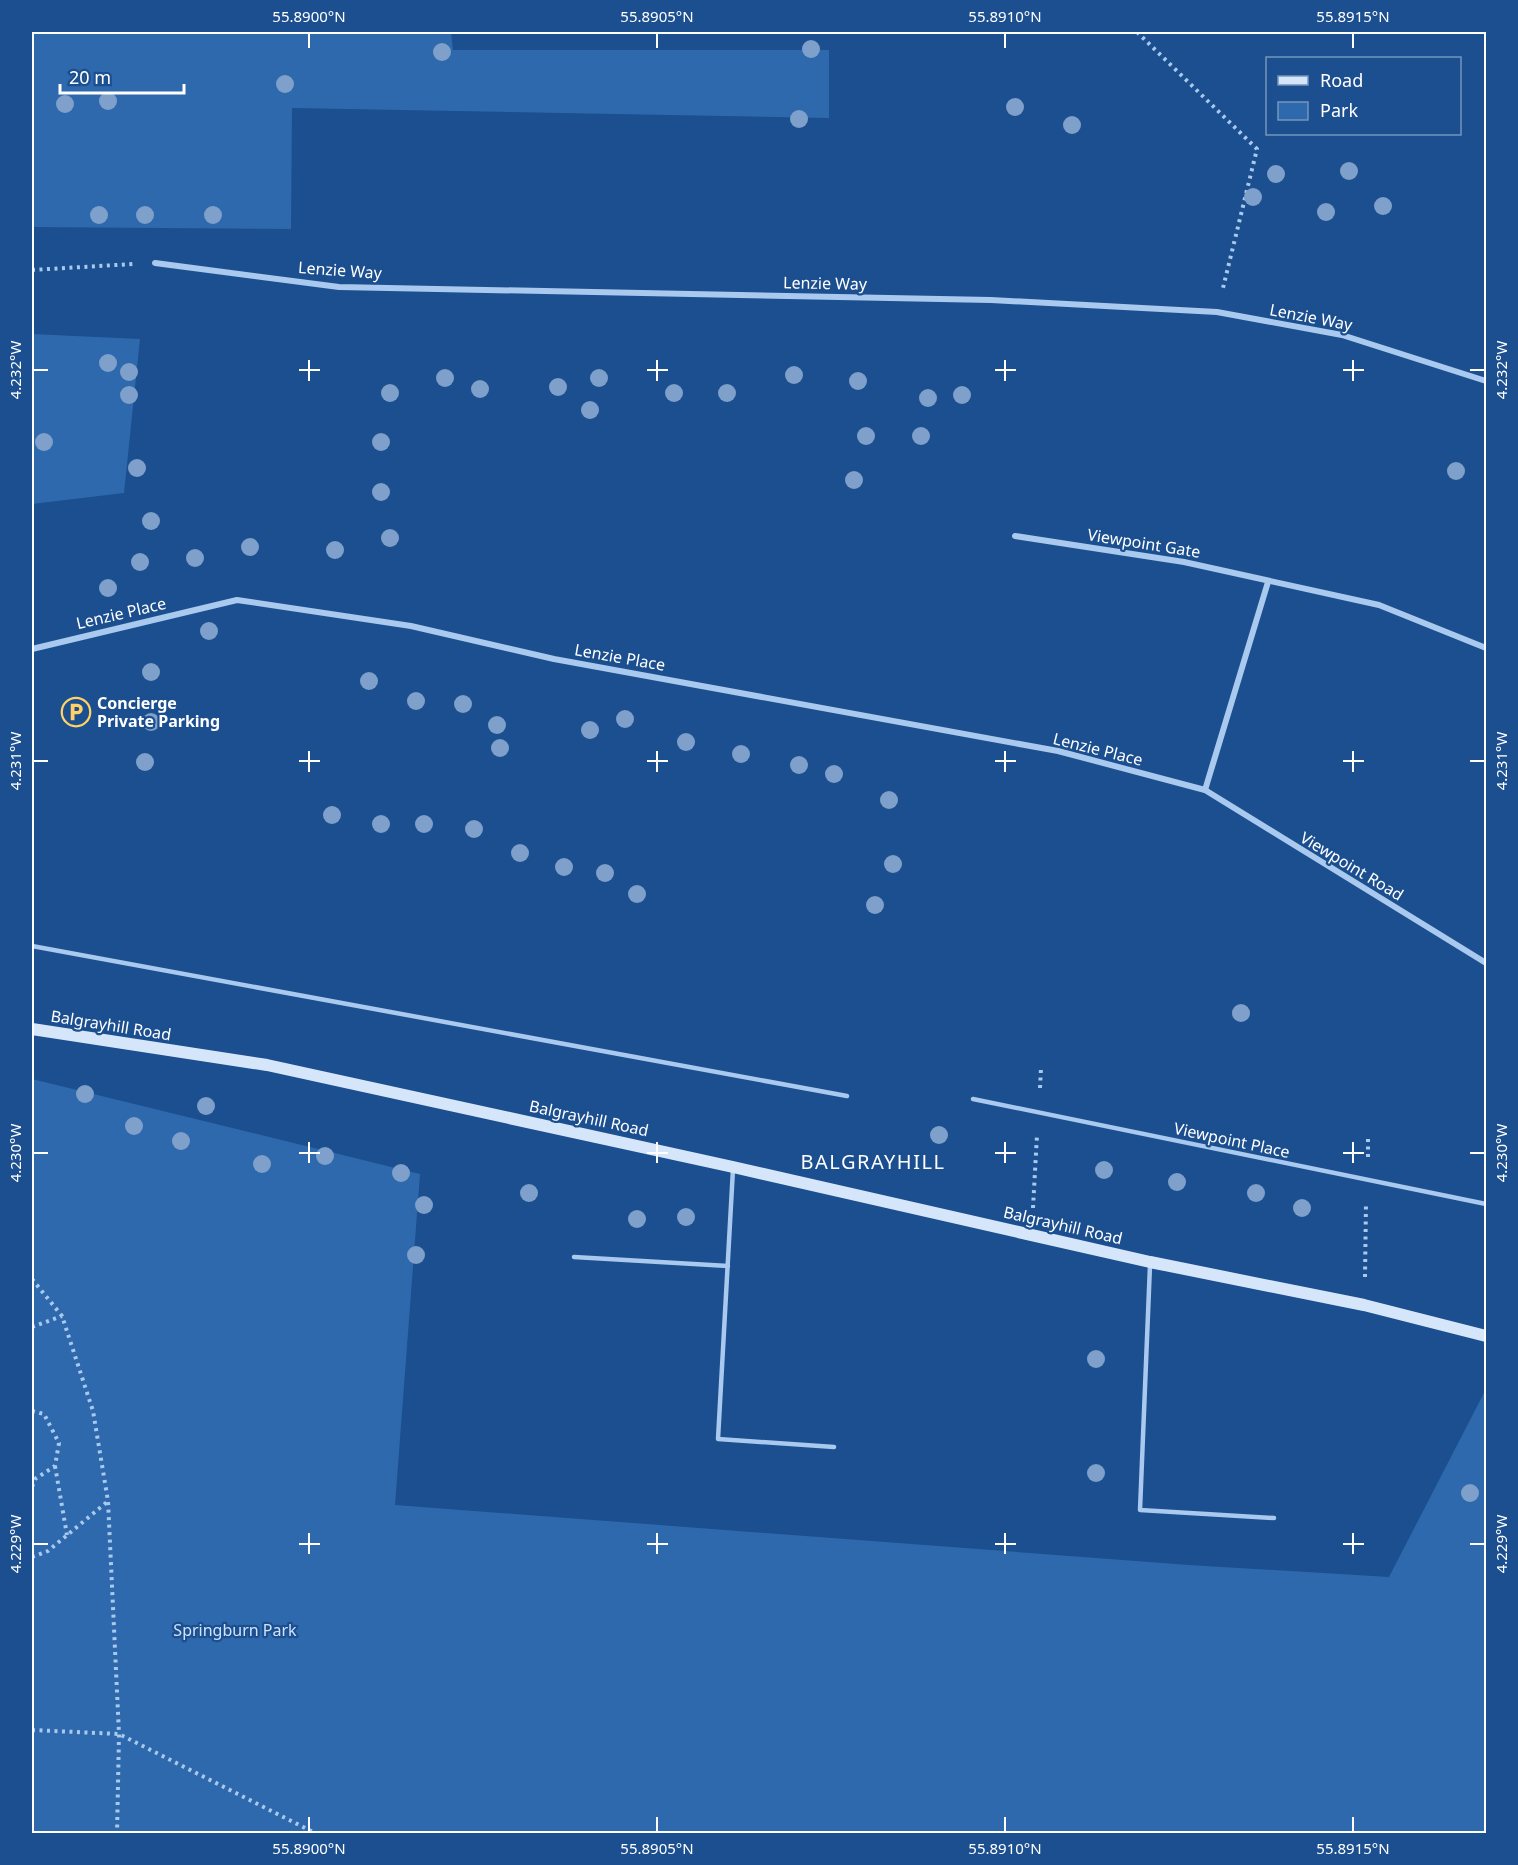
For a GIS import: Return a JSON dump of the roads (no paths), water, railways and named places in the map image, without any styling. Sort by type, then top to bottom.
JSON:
[{"type":"street","name":"Lenzie Way","points":[[155,263],[339,287],[991,300],[1217,312],[1342,335],[1486,381]]},
{"type":"street","name":"Viewpoint Gate","points":[[1014,536],[1184,562],[1379,605],[1486,648]]},
{"type":"street","points":[[1204,790],[1268,582]]},
{"type":"street","name":"Lenzie Place","points":[[32,649],[237,600],[411,626],[554,659],[1058,751],[1204,790]]},
{"type":"street","name":"Viewpoint Road","points":[[1204,790],[1486,963]]},
{"type":"street","name":"Balgrayhill Road","points":[[32,1029],[267,1065],[733,1167],[1150,1262],[1364,1305],[1486,1336]]},
{"type":"lane","points":[[32,946],[848,1096]]},
{"type":"lane","name":"Viewpoint Place","points":[[974,1099],[1486,1204]]},
{"type":"lane","points":[[733,1167],[718,1439],[834,1447]]},
{"type":"lane","points":[[574,1257],[728,1266]]},
{"type":"lane","points":[[1150,1262],[1140,1510],[1274,1518]]},
{"type":"place","name":"Concierge Private Parking","points":[[76,712]]},
{"type":"district","name":"BALGRAYHILL","points":[[873,1162]]},
{"type":"park label","name":"Springburn Park","points":[[235,1630]]}]
